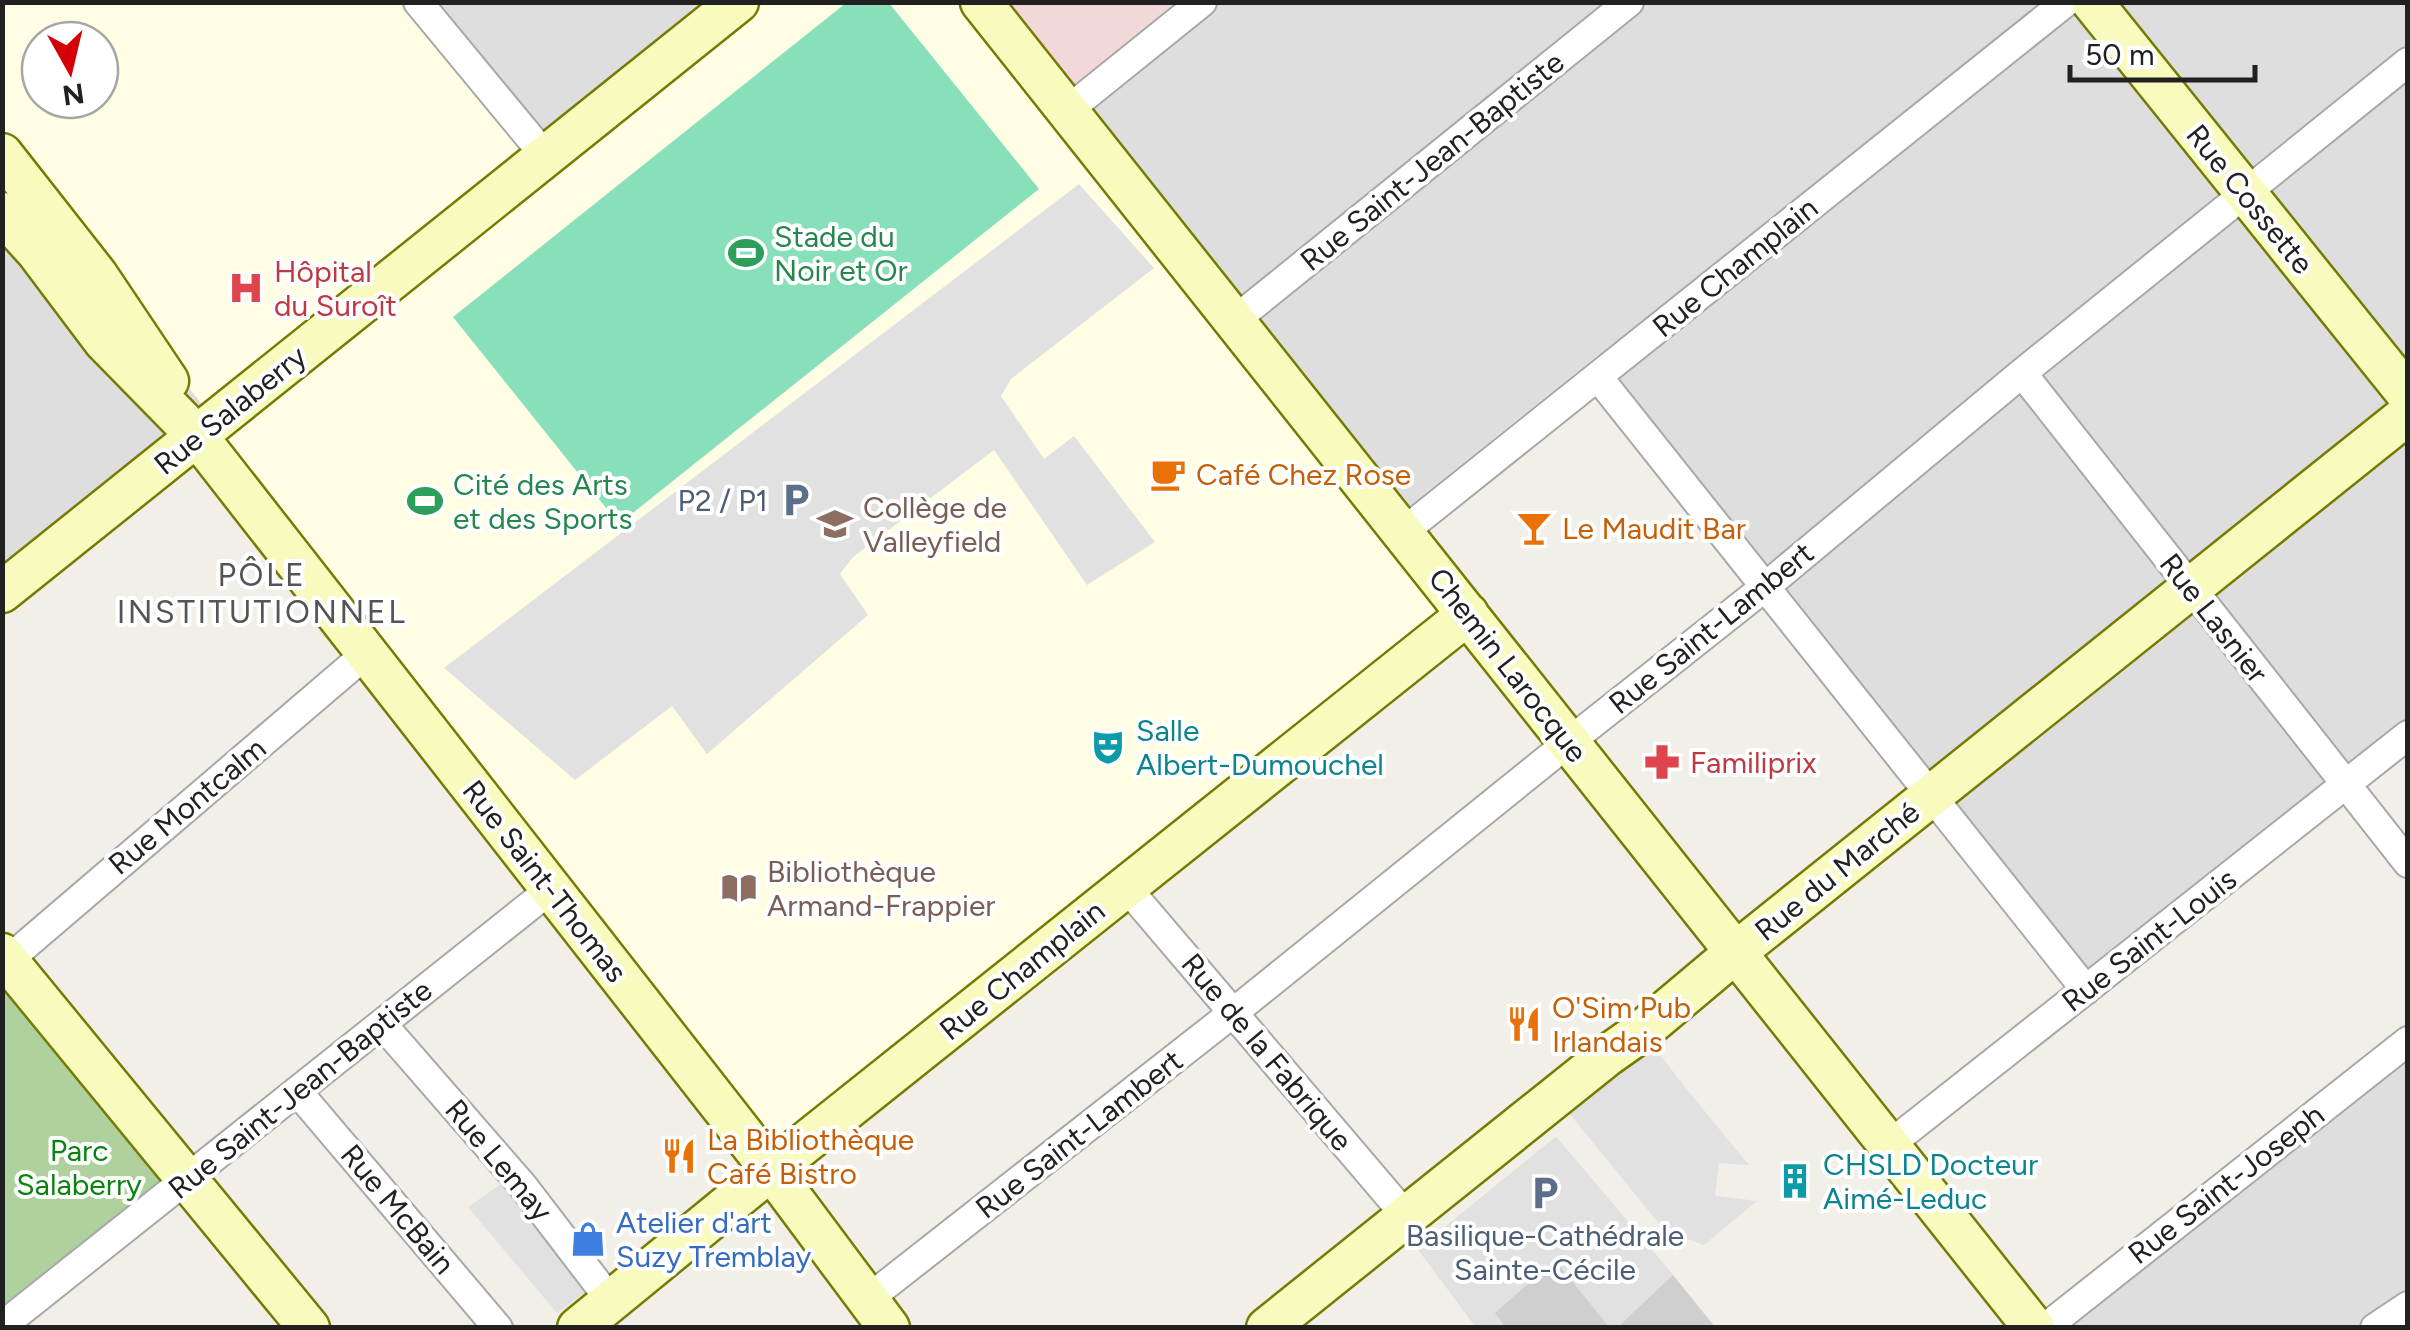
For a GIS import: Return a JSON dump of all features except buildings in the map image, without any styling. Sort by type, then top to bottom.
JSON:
[{"type":"street","points":[[418,2],[546,157]]},
{"type":"street","name":"Rue Salaberry","points":[[2,592],[738,2]]},
{"type":"street","points":[[1068,110],[1202,2]]},
{"type":"street","name":"Rue Saint-Jean-Baptiste","points":[[1235,320],[1629,2]]},
{"type":"street","name":"Rue Champlain","points":[[1403,532],[2066,2]]},
{"type":"street","name":"Rue Cossette","points":[[2092,2],[2408,395]]},
{"type":"street","name":"Chemin Larocque","points":[[991,6],[1068,110],[2034,1328]]},
{"type":"street","name":"Rue Saint-Lambert","points":[[878,1313],[1234,1012],[1765,588],[2022,372],[2408,62]]},
{"type":"street","name":"Rue Saint-Thomas","points":[[2,154],[97,275],[163,373],[198,436]]},
{"type":"street","name":"Rue Saint-Thomas","points":[[4,217],[37,252],[104,342],[198,436],[771,1170],[878,1313]]},
{"type":"street","name":"Rue Lasnier","points":[[2022,372],[2408,863]]},
{"type":"street","points":[[1598,377],[2086,990]]},
{"type":"street","name":"Rue du Marché","points":[[1267,1328],[2408,414]]},
{"type":"street","name":"Rue Champlain","points":[[578,1328],[1468,614]]},
{"type":"street","name":"Rue Montcalm","points":[[5,957],[367,653]]},
{"type":"street","name":"Rue Saint-Louis","points":[[1890,1146],[2408,735]]},
{"type":"street","name":"Rue de la Fabrique","points":[[1126,887],[1407,1217]]},
{"type":"street","name":"Rue Saint-Jean-Baptiste","points":[[2,1326],[551,889]]},
{"type":"street","points":[[5,957],[309,1328]]},
{"type":"street","name":"Rue Lemay","points":[[382,1024],[523,1186],[611,1301]]},
{"type":"street","name":"Rue Saint-Joseph","points":[[2044,1328],[2408,1041]]},
{"type":"street","name":"Rue McBain","points":[[297,1091],[498,1328]]},
{"type":"street","points":[[2375,1328],[2408,1306]]},
{"type":"shaded area","name":"Hôpital du Suroît","points":[[418,2],[546,157],[214,420],[3,148],[3,3]]},
{"type":"shaded area","name":"Hôpital du Suroît","points":[[3,3],[720,3],[3,576]]},
{"type":"shaded area","name":"Collège de Valleyfield","points":[[752,3],[972,3],[1463,612],[773,1159],[209,436]]},
{"type":"shaded area","points":[[1004,3],[1180,3],[1071,87]]},
{"type":"shaded area","points":[[1180,3],[2407,3],[2407,722],[2087,977],[1599,354],[1407,508],[1071,87]]},
{"type":"shaded area","name":"P2 / P1","points":[[1079,184],[1154,268],[1011,379],[1001,396],[1044,459],[1074,436],[1155,542],[1087,585],[994,450],[853,557],[840,574],[868,615],[707,754],[672,706],[575,780],[444,668]]},
{"type":"shaded area","points":[[1642,1031],[1749,1165],[1719,1163],[1715,1196],[1757,1201],[1704,1245],[1665,1231],[1556,1097]]},
{"type":"shaded area","points":[[2407,1053],[2407,1327],[2058,1327]]},
{"type":"shaded area","name":"Basilique-Cathédrale Sainte-Cécile","points":[[1556,1137],[1715,1327],[1476,1327],[1418,1249]]},
{"type":"shaded area","name":"Basilique-Cathédrale Sainte-Cécile","points":[[1556,1137],[1673,1275],[1618,1327],[1609,1327],[1555,1260],[1495,1313],[1505,1327],[1476,1327],[1418,1249]]},
{"type":"shaded area","points":[[504,1182],[590,1289],[557,1313],[468,1207]]},
{"type":"green space","name":"Stade du Noir et Or","points":[[846,3],[889,3],[1039,189],[619,524],[453,317]]},
{"type":"green space","name":"Parc Salaberry","points":[[2,954],[187,1179],[2,1326]]},
{"type":"place","name":"Stade du Noir et Or","points":[[746,253]]},
{"type":"place","name":"Hôpital du Suroît","points":[[246,288]]},
{"type":"place","name":"Café Chez Rose","points":[[1168,474]]},
{"type":"place","name":"P2 / P1","points":[[796,500]]},
{"type":"place","name":"Cité des Arts et des Sports","points":[[425,501]]},
{"type":"place","name":"Collège de Valleyfield","points":[[835,524]]},
{"type":"place","name":"Le Maudit Bar","points":[[1534,528]]},
{"type":"place","name":"Salle Albert-Dumouchel","points":[[1108,747]]},
{"type":"place","name":"Familiprix","points":[[1662,762]]},
{"type":"place","name":"Bibliothèque Armand-Frappier","points":[[739,888]]},
{"type":"place","name":"O'Sim Pub Irlandais","points":[[1524,1024]]},
{"type":"place","name":"La Bibliothèque Café Bistro","points":[[679,1156]]},
{"type":"place","name":"CHSLD Docteur Aimé-Leduc","points":[[1795,1181]]},
{"type":"place","name":"Basilique-Cathédrale Sainte-Cécile","points":[[1545,1193]]},
{"type":"place","name":"Atelier d'art Suzy Tremblay","points":[[588,1239]]},
{"type":"district","name":"PÔLE INSTITUTIONNEL","points":[[262,594]]}]
